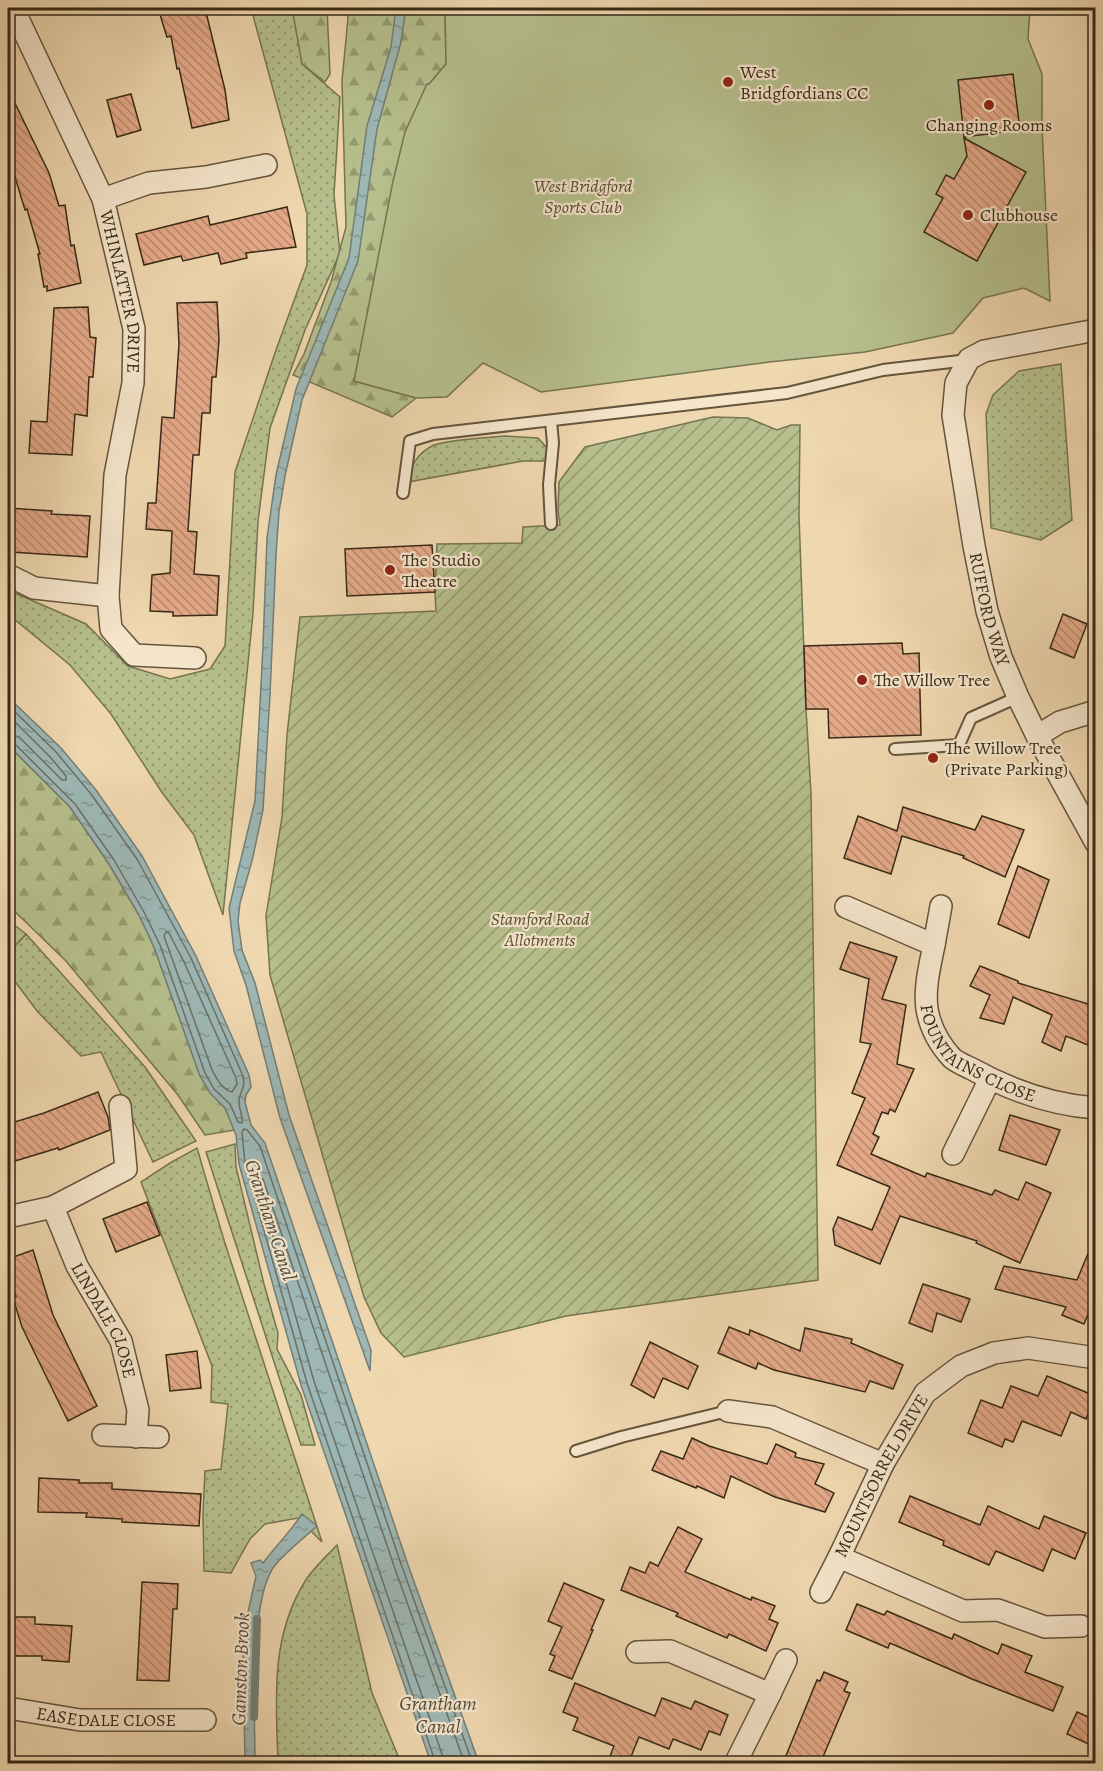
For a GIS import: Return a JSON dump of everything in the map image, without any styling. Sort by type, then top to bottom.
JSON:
[{"type":"street","name":"WHINLATTER DRIVE","points":[[13,8],[103,199],[134,329],[133,383],[115,475],[108,596],[111,629],[134,655],[195,658]]},
{"type":"street","points":[[103,199],[149,183],[206,177],[266,165]]},
{"type":"street","points":[[969,359],[984,351],[1095,330]]},
{"type":"street","name":"RUFFORD WAY","points":[[969,359],[956,383],[953,415],[987,611],[1000,657],[1018,697],[1095,843]]},
{"type":"street","points":[[8,575],[34,588],[108,596]]},
{"type":"street","points":[[1037,736],[1059,722],[1095,711]]},
{"type":"street","name":"FOUNTAINS CLOSE","points":[[941,906],[927,981],[927,1010],[936,1037],[954,1059],[990,1079],[1030,1095],[1070,1106],[1095,1108]]},
{"type":"street","points":[[846,907],[934,945]]},
{"type":"street","points":[[953,1154],[990,1079]]},
{"type":"street","points":[[8,1217],[53,1207],[126,1169],[120,1106]]},
{"type":"street","name":"LINDALE CLOSE","points":[[53,1207],[77,1266],[121,1341],[138,1410],[136,1437]]},
{"type":"street","name":"MOUNTSORREL DRIVE","points":[[1082,1626],[1045,1627],[998,1610],[963,1611],[839,1557],[883,1464],[925,1393],[961,1366],[994,1353],[1028,1348],[1095,1358]]},
{"type":"street","points":[[728,1411],[772,1417],[883,1464]]},
{"type":"street","points":[[103,1435],[158,1437]]},
{"type":"street","points":[[821,1592],[839,1557]]},
{"type":"street","points":[[637,1652],[670,1651],[770,1694]]},
{"type":"street","points":[[735,1764],[786,1660]]},
{"type":"street","name":"EASEDALE CLOSE","points":[[8,1708],[80,1720],[205,1720]]},
{"type":"lane","points":[[403,493],[410,441],[433,434],[787,393],[883,370],[969,359]]},
{"type":"lane","points":[[551,421],[554,442],[549,485],[551,524]]},
{"type":"lane","points":[[896,749],[959,745],[971,718],[1018,697]]},
{"type":"lane","points":[[576,1451],[621,1437],[728,1411]]},
{"type":"green space","points":[[251,8],[296,8],[302,64],[340,97],[334,195],[340,253],[305,330],[270,428],[258,521],[253,613],[223,915],[194,835],[161,791],[111,714],[70,665],[8,616],[8,590],[86,624],[128,666],[170,679],[210,669],[225,646],[235,472],[307,265],[307,214]]},
{"type":"green space","points":[[292,8],[327,8],[330,74],[325,82],[302,64]]},
{"type":"green space","points":[[346,8],[445,8],[446,64],[424,90],[354,381],[416,398],[392,417],[293,375],[304,354],[331,282],[346,227],[342,81],[348,18]]},
{"type":"green space","name":"West Bridgford Sports Club","points":[[445,8],[1030,8],[1028,39],[1042,74],[1042,127],[1050,301],[1024,288],[983,298],[953,333],[865,352],[769,362],[541,392],[483,363],[447,397],[416,398],[354,381],[393,181],[405,132],[427,84],[446,64]]},
{"type":"green space","points":[[1061,364],[1072,520],[1041,540],[991,528],[986,414],[993,395],[1019,371]]},
{"type":"green space","name":"Stamford Road Allotments","points":[[713,417],[748,418],[777,430],[791,425],[800,425],[799,515],[811,794],[818,1280],[566,1316],[404,1357],[381,1333],[364,1297],[270,975],[266,916],[282,817],[287,735],[300,617],[436,611],[437,544],[522,543],[523,527],[560,525],[559,482],[585,447]]},
{"type":"green space","points":[[505,436],[538,438],[548,449],[546,461],[523,461],[408,482],[410,470],[416,460],[434,445],[459,440]]},
{"type":"green space","points":[[8,745],[70,807],[109,864],[139,915],[154,947],[200,1076],[225,1108],[235,1130],[205,1135],[178,1095],[65,960],[8,905]]},
{"type":"green space","points":[[8,920],[26,934],[8,953]]},
{"type":"green space","points":[[26,934],[145,1067],[196,1141],[153,1162],[101,1052],[81,1056],[37,1011],[8,972],[8,953]]},
{"type":"green space","points":[[235,1144],[236,1167],[278,1333],[277,1349],[301,1395],[315,1445],[301,1445],[206,1152]]},
{"type":"green space","points":[[197,1148],[223,1237],[322,1542],[298,1518],[265,1524],[250,1539],[231,1573],[204,1571],[205,1471],[221,1469],[228,1404],[211,1402],[212,1366],[141,1182]]},
{"type":"green space","points":[[337,1545],[372,1693],[401,1763],[278,1763],[276,1694],[280,1648],[285,1626],[293,1604],[307,1578]]},
{"type":"water","points":[[396,8],[406,8],[401,42],[377,129],[358,261],[302,400],[285,476],[279,512],[276,555],[263,810],[240,903],[238,921],[242,950],[255,983],[289,1115],[371,1350],[370,1371],[280,1118],[246,985],[234,951],[229,908],[255,801],[267,538],[276,475],[296,389],[349,258],[367,126],[391,47]]},
{"type":"water","name":"Grantham Canal","points":[[8,697],[61,748],[96,790],[142,856],[196,956],[249,1075],[251,1087],[245,1102],[251,1125],[265,1143],[407,1562],[479,1763],[431,1763],[301,1385],[239,1164],[236,1135],[225,1108],[210,1093],[200,1076],[154,947],[139,915],[109,864],[70,807],[8,745]]},
{"type":"water","points":[[302,1514],[317,1526],[287,1552],[273,1568],[262,1597],[254,1671],[255,1763],[245,1763],[243,1647],[256,1576],[251,1563],[260,1560],[263,1563]]},
{"type":"building","points":[[158,8],[205,8],[225,90],[229,120],[192,128],[171,36],[167,37]]},
{"type":"building","name":"Changing Rooms","points":[[1013,74],[1020,130],[964,137],[958,80]]},
{"type":"building","points":[[8,89],[49,173],[59,206],[65,205],[71,246],[74,245],[81,283],[47,291],[47,286],[44,287],[38,254],[40,254],[27,209],[25,210],[12,167],[8,169]]},
{"type":"building","points":[[131,94],[141,130],[117,137],[107,100]]},
{"type":"building","name":"Clubhouse","points":[[964,138],[1026,172],[977,261],[924,232],[943,198],[936,194],[946,175],[954,179],[967,156]]},
{"type":"building","points":[[287,207],[296,247],[246,253],[247,258],[221,264],[218,253],[183,261],[181,256],[144,265],[136,234],[208,216],[210,225]]},
{"type":"building","points":[[217,302],[219,340],[216,377],[212,377],[210,413],[202,413],[199,455],[193,455],[188,531],[197,532],[194,574],[219,576],[217,615],[173,616],[173,612],[150,611],[152,575],[170,573],[172,531],[146,529],[148,503],[156,503],[162,417],[174,418],[179,344],[177,303]]},
{"type":"building","points":[[88,307],[90,337],[96,338],[93,377],[89,377],[87,416],[75,414],[72,455],[29,453],[31,421],[47,422],[54,308]]},
{"type":"building","points":[[8,508],[90,516],[87,557],[11,552],[11,548],[8,548]]},
{"type":"building","name":"The Studio Theatre","points":[[432,545],[435,592],[347,596],[345,549]]},
{"type":"building","points":[[1063,614],[1087,624],[1074,658],[1050,648]]},
{"type":"building","name":"The Willow Tree","points":[[902,643],[903,654],[919,653],[921,735],[829,738],[828,709],[806,709],[804,646]]},
{"type":"building","points":[[903,807],[975,830],[982,816],[1024,830],[1005,877],[963,858],[964,856],[902,836],[891,874],[844,858],[858,816],[897,831]]},
{"type":"building","points":[[1018,866],[1049,880],[1029,938],[998,924]]},
{"type":"building","points":[[850,942],[897,957],[882,999],[906,1005],[897,1064],[914,1069],[895,1112],[890,1109],[888,1114],[882,1112],[873,1134],[879,1137],[871,1154],[925,1177],[927,1173],[992,1195],[995,1190],[1018,1200],[1026,1182],[1051,1193],[1020,1263],[976,1243],[977,1241],[900,1216],[880,1264],[835,1245],[833,1229],[838,1217],[872,1230],[890,1187],[837,1165],[865,1098],[852,1093],[871,1044],[860,1042],[869,979],[840,969]]},
{"type":"building","points":[[980,966],[1018,981],[1018,983],[1095,1006],[1095,1048],[1066,1036],[1061,1051],[1042,1042],[1052,1015],[1013,997],[1004,1024],[980,1018],[990,995],[970,986]]},
{"type":"building","points":[[98,1092],[108,1117],[110,1130],[59,1150],[58,1148],[15,1161],[8,1136],[8,1124]]},
{"type":"building","points":[[1010,1115],[1060,1130],[1046,1165],[999,1150]]},
{"type":"building","points":[[147,1202],[160,1235],[116,1252],[103,1219]]},
{"type":"building","points":[[1095,1237],[1095,1297],[1084,1324],[1062,1315],[1066,1307],[995,1289],[1004,1266],[1077,1280]]},
{"type":"building","points":[[33,1250],[53,1315],[97,1406],[68,1421],[22,1327],[13,1298],[16,1297],[8,1271],[8,1259]]},
{"type":"building","points":[[923,1284],[970,1299],[961,1322],[937,1313],[932,1332],[909,1323]]},
{"type":"building","points":[[729,1327],[749,1335],[750,1330],[800,1351],[805,1328],[852,1339],[851,1343],[903,1365],[893,1389],[870,1381],[865,1392],[774,1370],[758,1363],[756,1369],[718,1353]]},
{"type":"building","points":[[650,1342],[698,1366],[688,1389],[663,1378],[654,1398],[631,1385]]},
{"type":"building","points":[[197,1351],[201,1388],[170,1391],[166,1355]]},
{"type":"building","points":[[1047,1376],[1095,1396],[1086,1419],[1071,1412],[1061,1436],[1022,1421],[1013,1442],[1005,1439],[1002,1447],[968,1433],[981,1400],[1002,1408],[1011,1386],[1038,1396]]},
{"type":"building","points":[[692,1438],[709,1446],[767,1464],[776,1444],[796,1453],[795,1457],[824,1464],[815,1484],[834,1493],[825,1512],[775,1497],[731,1476],[724,1498],[652,1470],[661,1451],[683,1459]]},
{"type":"building","points":[[39,1478],[79,1480],[79,1483],[112,1483],[112,1489],[201,1494],[199,1526],[122,1522],[122,1519],[86,1517],[87,1513],[38,1512]]},
{"type":"building","points":[[910,1496],[980,1525],[988,1506],[1039,1529],[1044,1516],[1086,1533],[1075,1559],[1052,1549],[1043,1571],[996,1551],[989,1565],[943,1545],[944,1541],[899,1522]]},
{"type":"building","points":[[678,1527],[702,1539],[685,1572],[751,1600],[752,1597],[775,1606],[769,1619],[778,1623],[766,1651],[729,1634],[727,1638],[676,1616],[678,1613],[621,1590],[630,1567],[645,1573],[650,1562],[658,1566]]},
{"type":"building","points":[[142,1582],[178,1584],[177,1609],[173,1609],[169,1681],[137,1680]]},
{"type":"building","points":[[564,1583],[604,1600],[572,1679],[549,1670],[555,1656],[550,1654],[562,1627],[548,1621]]},
{"type":"building","points":[[857,1604],[884,1615],[887,1611],[952,1639],[954,1634],[998,1654],[1002,1644],[1032,1656],[1025,1672],[1063,1687],[1053,1711],[890,1643],[888,1648],[846,1630]]},
{"type":"building","points":[[11,1617],[35,1617],[35,1624],[72,1626],[69,1662],[42,1660],[42,1656],[11,1656]]},
{"type":"building","points":[[824,1672],[848,1682],[844,1691],[850,1693],[820,1764],[798,1764],[785,1758],[817,1680],[820,1681]]},
{"type":"building","points":[[575,1683],[655,1716],[662,1698],[691,1709],[695,1701],[728,1715],[720,1735],[709,1731],[701,1750],[673,1739],[669,1749],[639,1737],[628,1764],[607,1764],[614,1746],[573,1730],[578,1718],[563,1712]]},
{"type":"building","points":[[1077,1712],[1095,1720],[1095,1747],[1067,1734]]},
{"type":"waterway","name":"Gamston Brook","points":[[254,1717],[257,1619]]},
{"type":"place","name":"West Bridgfordians CC","points":[[728,82]]},
{"type":"place","name":"Changing Rooms","points":[[989,105]]},
{"type":"place","name":"Clubhouse","points":[[968,215]]},
{"type":"place","name":"The Studio Theatre","points":[[390,570]]},
{"type":"place","name":"The Willow Tree","points":[[862,680]]},
{"type":"place","name":"The Willow Tree (Private Parking)","points":[[933,758]]}]
